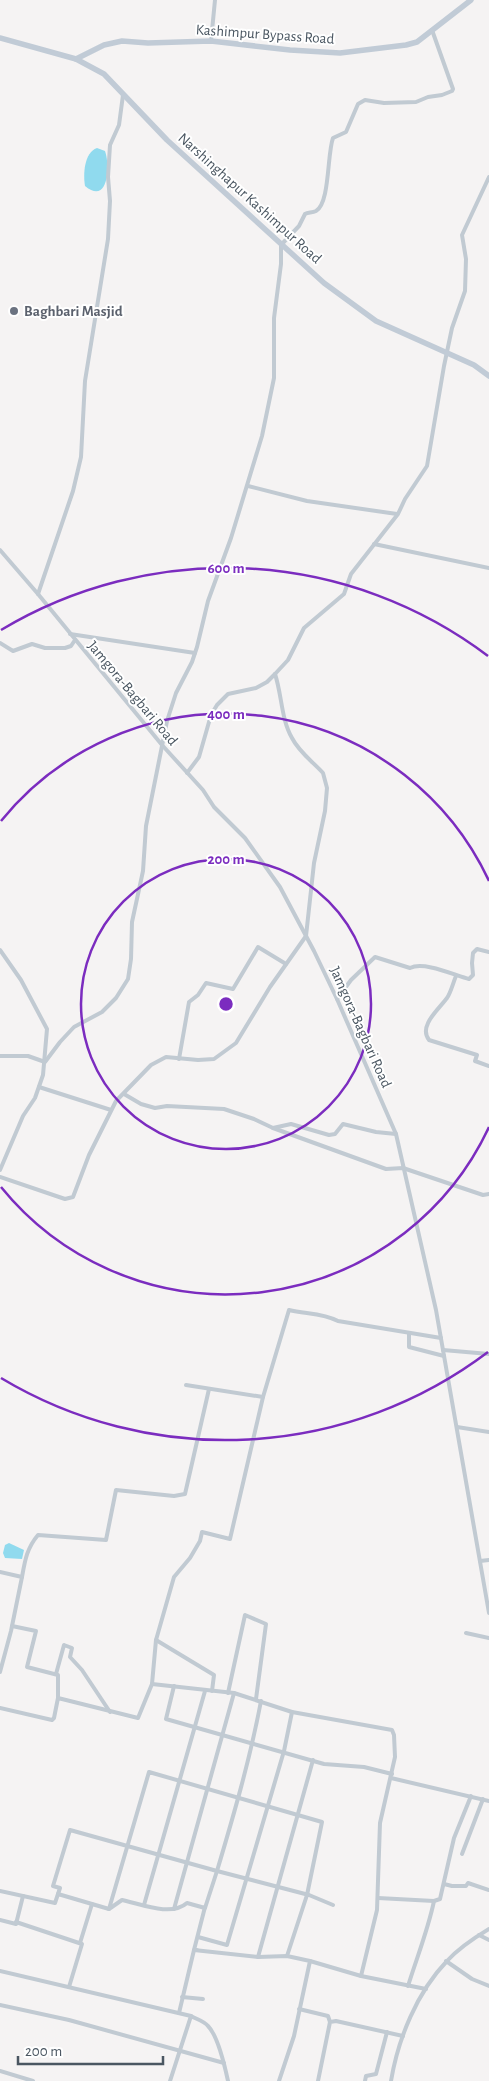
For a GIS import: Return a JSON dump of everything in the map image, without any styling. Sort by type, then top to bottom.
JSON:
[{"type":"street","points":[[211,41],[215,0]]},
{"type":"street","name":"Kashimpur Bypass Road","points":[[76,58],[104,45],[122,40],[148,43],[211,41],[290,50],[340,53],[406,45],[417,42],[472,0]]},
{"type":"street","points":[[45,1062],[74,1027],[102,1012],[116,998],[128,979],[131,959],[132,922],[143,871],[146,826],[162,745],[176,693],[195,653],[214,583],[248,486],[262,436],[274,378],[274,318],[281,264],[281,245],[298,226],[305,214],[315,211],[319,207],[327,184],[329,156],[333,138],[346,132],[358,104],[365,100],[384,103],[416,102],[452,91],[453,89],[432,30]]},
{"type":"street","name":"Narshinghapur Kashimpur Road","points":[[0,38],[76,58],[104,74],[167,140],[324,284],[376,321],[474,365],[489,376]]},
{"type":"street","points":[[38,594],[72,491],[81,457],[85,381],[108,239],[110,145],[119,125],[124,94]]},
{"type":"street","points":[[187,773],[199,757],[211,715],[217,705],[228,694],[256,688],[267,682],[288,660],[304,628],[344,594],[351,574],[398,514],[405,499],[427,466],[452,328],[465,291],[466,259],[462,235],[489,176]]},
{"type":"street","points":[[248,486],[307,502],[398,514]]},
{"type":"street","points":[[374,544],[489,568]]},
{"type":"street","name":"Jamgora-Bagbari Road","points":[[0,550],[162,745],[203,790],[214,807],[244,838],[280,887],[337,1000],[396,1134],[441,1338],[489,1613]]},
{"type":"street","points":[[70,634],[195,653]]},
{"type":"street","points":[[0,643],[13,651],[32,644],[45,648],[66,648],[71,646],[75,640]]},
{"type":"street","points":[[0,1177],[65,1199],[73,1197],[89,1155],[116,1101],[150,1065],[166,1058],[214,1059],[236,1043],[306,936],[313,870],[325,811],[327,788],[323,773],[291,738],[283,713],[280,690],[275,674]]},
{"type":"street","points":[[178,1059],[189,1002],[198,995],[206,983],[233,989],[258,946],[286,964]]},
{"type":"street","points":[[337,1000],[351,980],[375,957],[410,968],[417,964],[469,979],[473,975],[473,953],[477,949],[489,952]]},
{"type":"street","points":[[0,950],[21,980],[47,1029],[45,1062],[39,1087],[0,1170]]},
{"type":"street","points":[[456,976],[449,995],[432,1016],[426,1034],[427,1038],[477,1054],[475,1062],[489,1066]]},
{"type":"street","points":[[0,1056],[28,1056],[45,1062]]},
{"type":"street","points":[[39,1087],[111,1110]]},
{"type":"street","points":[[124,1094],[141,1104],[155,1108],[167,1106],[224,1109],[254,1118],[273,1128],[386,1168],[403,1168],[483,1195],[489,1194]]},
{"type":"street","points":[[273,1128],[291,1124],[329,1135],[335,1134],[343,1124],[376,1132],[396,1134]]},
{"type":"street","points":[[58,1698],[138,1718],[152,1684],[156,1640],[174,1577],[190,1558],[200,1541],[202,1532],[230,1539],[263,1397],[289,1310],[305,1314],[328,1316],[338,1321],[441,1338]]},
{"type":"street","points":[[409,1333],[408,1347],[444,1356]]},
{"type":"street","points":[[443,1350],[489,1354]]},
{"type":"street","points":[[186,1385],[263,1397]]},
{"type":"street","points":[[0,1672],[12,1626],[26,1553],[30,1545],[38,1535],[106,1540],[116,1490],[174,1496],[185,1494],[209,1389]]},
{"type":"street","points":[[457,1427],[489,1432]]},
{"type":"street","points":[[480,1561],[489,1560]]},
{"type":"street","points":[[0,1572],[22,1577]]},
{"type":"street","points":[[179,2013],[194,1950],[253,1743],[266,1624],[245,1615],[228,1693]]},
{"type":"street","points":[[12,1626],[36,1631],[27,1667],[56,1674]]},
{"type":"street","points":[[466,1633],[489,1638]]},
{"type":"street","points":[[156,1640],[214,1675],[212,1691]]},
{"type":"street","points":[[0,1708],[52,1720],[58,1698],[58,1675],[56,1674],[64,1645],[72,1648],[70,1658],[82,1670],[110,1712]]},
{"type":"street","points":[[152,1684],[234,1693],[292,1712],[392,1730],[395,1757],[380,1823],[378,1898],[375,1922],[361,1976]]},
{"type":"street","points":[[174,1686],[166,1719],[284,1751],[324,1764],[364,1767],[391,1776],[489,1801]]},
{"type":"street","points":[[144,1905],[205,1690]]},
{"type":"street","points":[[174,1909],[234,1693]]},
{"type":"street","points":[[198,1937],[227,1945],[284,1751],[292,1712]]},
{"type":"street","points":[[258,1958],[312,1760]]},
{"type":"street","points":[[109,1909],[149,1772],[298,1813],[322,1822],[307,1894],[287,1956]]},
{"type":"street","points":[[378,1898],[434,1901],[440,1899],[454,1838],[471,1796]]},
{"type":"street","points":[[462,1854],[483,1799]]},
{"type":"street","points":[[0,1891],[56,1903],[60,1888],[53,1886],[70,1830],[307,1894],[333,1905]]},
{"type":"street","points":[[444,1884],[466,1886],[468,1883],[489,1890]]},
{"type":"street","points":[[58,1894],[109,1909]]},
{"type":"street","points":[[16,1922],[23,1896]]},
{"type":"street","points":[[109,1909],[122,1900],[165,1909],[180,1908],[187,1903],[206,1907]]},
{"type":"street","points":[[408,1986],[423,1937],[429,1924],[434,1901]]},
{"type":"street","points":[[69,1987],[92,1904]]},
{"type":"street","points":[[0,1920],[16,1922],[80,1943]]},
{"type":"street","points":[[391,2081],[404,2036],[426,1989],[446,1961],[465,1944],[489,1929]]},
{"type":"street","points":[[479,1935],[489,1940]]},
{"type":"street","points":[[194,1950],[258,1958],[287,1956],[361,1976],[426,1989]]},
{"type":"street","points":[[194,1950],[224,1953]]},
{"type":"street","points":[[279,2081],[294,2036],[310,1961]]},
{"type":"street","points":[[446,1961],[472,1978],[489,1986]]},
{"type":"street","points":[[0,1971],[191,2016],[207,2024],[224,2063],[228,2081]]},
{"type":"street","points":[[182,1997],[203,2000]]},
{"type":"street","points":[[0,2005],[69,2020],[224,2063]]},
{"type":"street","points":[[299,2009],[328,2016],[330,2022],[318,2081]]},
{"type":"street","points":[[170,2081],[191,2016]]},
{"type":"street","points":[[330,2022],[336,2021],[404,2036]]},
{"type":"street","points":[[365,2081],[366,2076],[376,2074],[387,2032]]},
{"type":"street","points":[[0,2072],[33,2081]]},
{"type":"water","points":[[97,148],[105,151],[107,173],[103,187],[99,191],[93,191],[85,186],[84,170],[89,154]]},
{"type":"water","points":[[9,1543],[24,1550],[22,1559],[5,1558],[3,1553],[5,1545]]},
{"type":"place","name":"Baghbari Masjid","points":[[14,311]]}]
